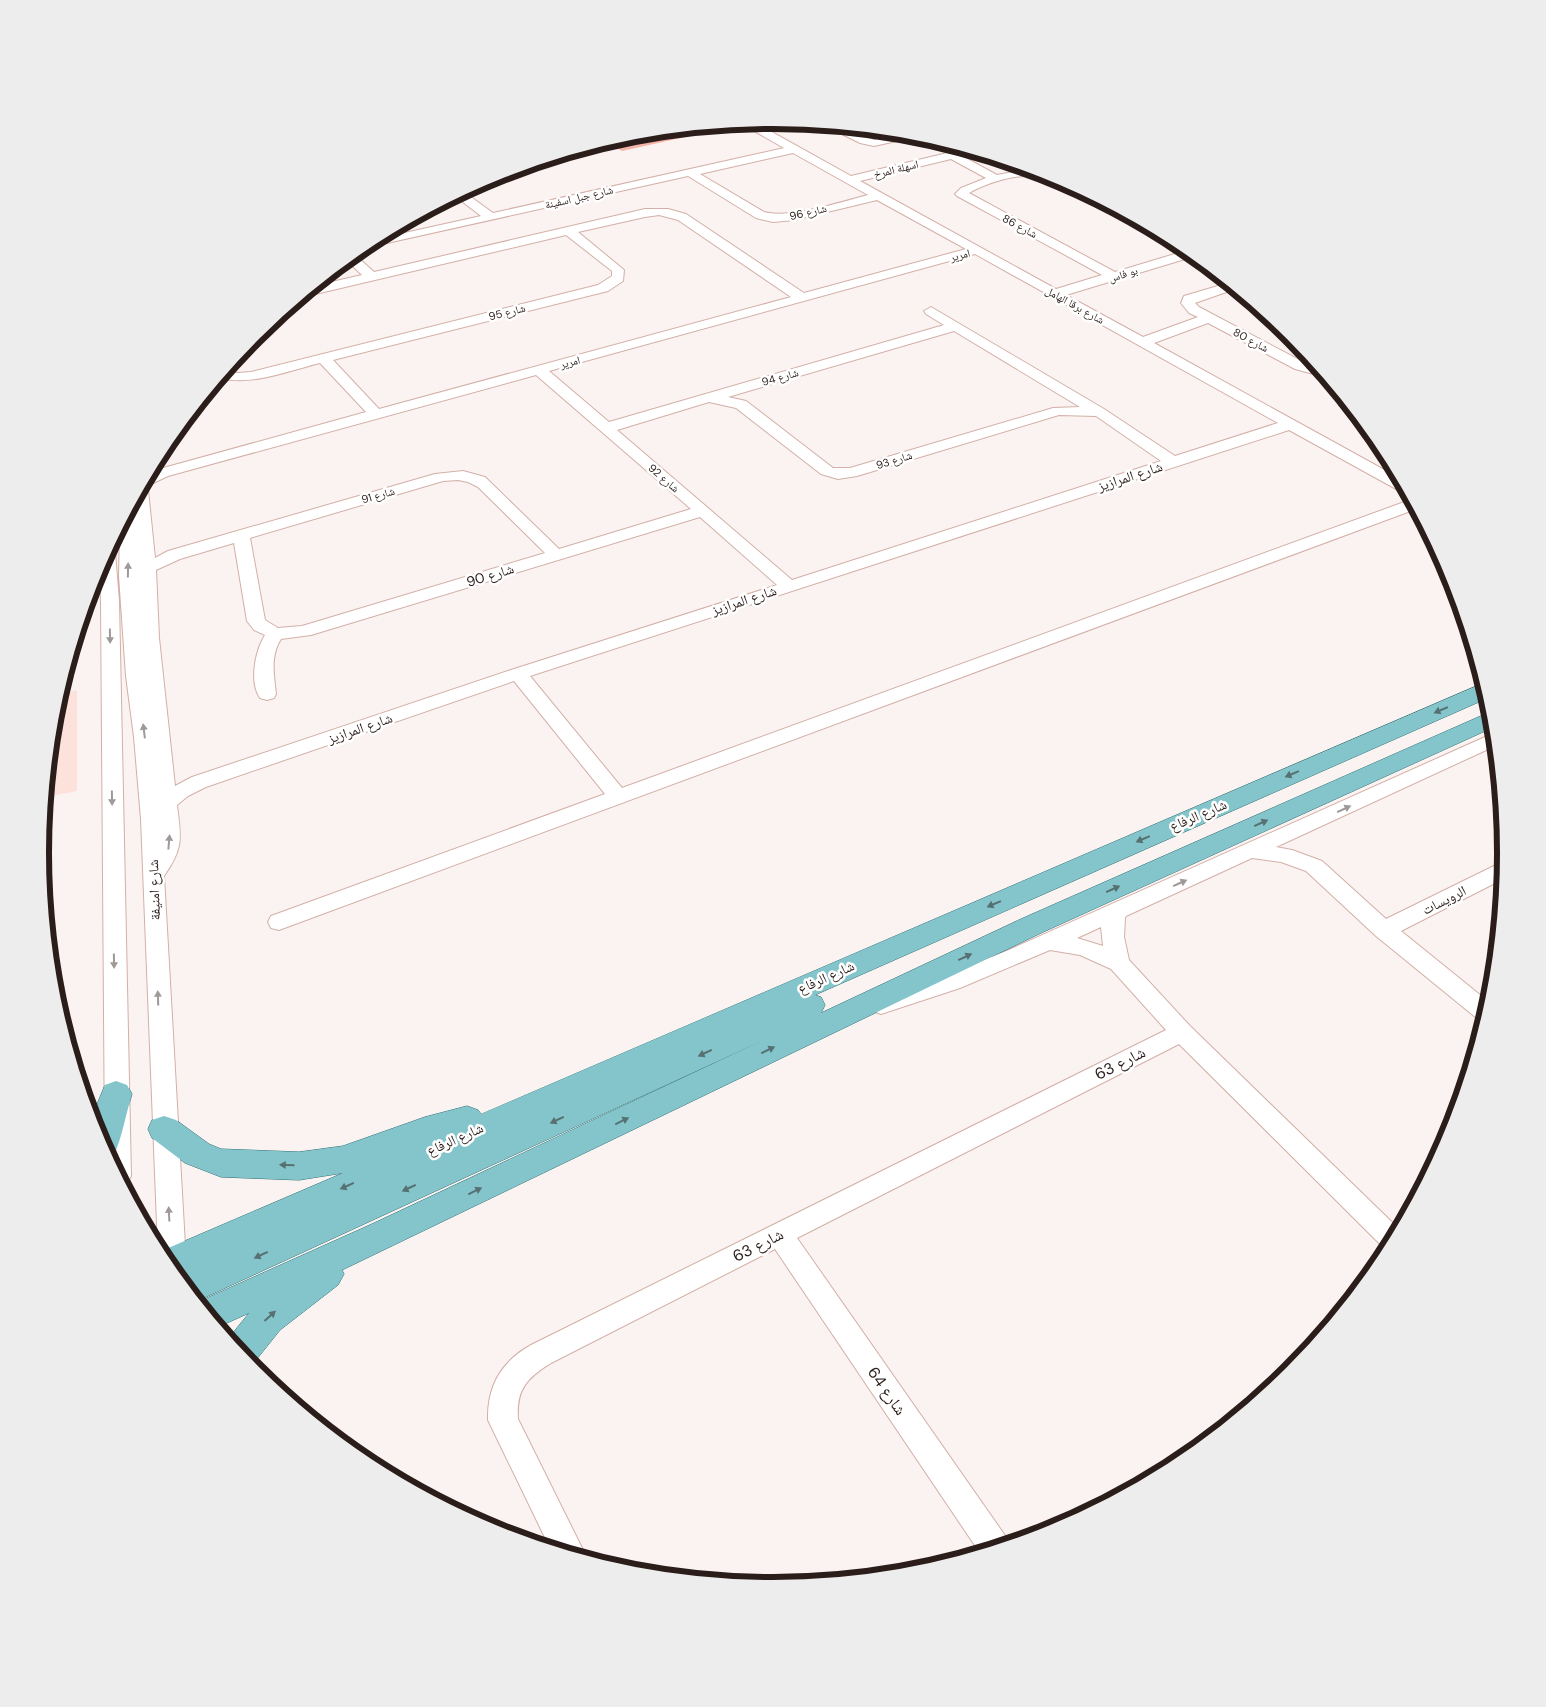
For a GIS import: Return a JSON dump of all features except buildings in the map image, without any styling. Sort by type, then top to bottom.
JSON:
[{"type":"main road","name":"شارع الرفاع","points":[[180,1268],[520,1111],[1479,693]]},
{"type":"main road","points":[[213,1313],[384,1234],[1040,922],[1485,722]]},
{"type":"main road","points":[[180,1268],[813,1003],[879,968],[935,929]]},
{"type":"main road","points":[[105,1132],[116,1094]]},
{"type":"main road","points":[[164,1129],[197,1155],[208,1160],[221,1163],[307,1166],[345,1160],[449,1124],[520,1111]]},
{"type":"main road","points":[[243,1347],[260,1325],[274,1312],[384,1234]]},
{"type":"street","name":"شارع برقا الهامل","points":[[759,130],[1394,481]]},
{"type":"street","points":[[849,133],[864,141],[874,143],[891,139]]},
{"type":"street","name":"شارع جبل اسفينة","points":[[388,240],[795,149]]},
{"type":"street","name":"اسهلة المرخ","points":[[850,180],[960,154]]},
{"type":"street","points":[[953,156],[997,179]]},
{"type":"street","name":"شارع 96","points":[[690,172],[768,217],[789,217],[878,196]]},
{"type":"street","name":"شارع 86","points":[[1021,173],[969,186],[961,194],[1115,277]]},
{"type":"street","points":[[465,198],[490,217]]},
{"type":"street","points":[[320,289],[645,213],[674,214],[682,217],[802,298]]},
{"type":"street","name":"شارع 95","points":[[229,375],[251,376],[603,288],[615,282],[618,278],[618,270],[568,231]]},
{"type":"street","name":"امرير","points":[[158,473],[977,250]]},
{"type":"street","name":"بو فاس","points":[[1054,294],[1115,277],[1179,254]]},
{"type":"street","points":[[356,262],[372,277]]},
{"type":"street","name":"شارع 80","points":[[1225,288],[1189,299],[1188,303],[1191,308],[1209,318],[1300,366],[1312,369]]},
{"type":"street","points":[[931,311],[1099,412],[1173,462]]},
{"type":"street","points":[[1142,342],[1209,318]]},
{"type":"street","name":"شارع 94","points":[[606,428],[955,326]]},
{"type":"street","points":[[323,358],[376,414]]},
{"type":"street","name":"شارع 92","points":[[539,370],[789,586]]},
{"type":"street","points":[[1022,409],[1046,401],[1061,390]]},
{"type":"street","name":"شارع 93","points":[[708,398],[741,404],[827,471],[838,474],[851,473],[1058,411],[1099,412]]},
{"type":"street","name":"شارع المرازيز","points":[[167,803],[181,791],[199,782],[518,674],[1291,424]]},
{"type":"street","name":"شارع 91","points":[[147,562],[441,477],[462,475],[475,478],[484,484],[556,555]]},
{"type":"street","points":[[138,505],[147,562],[157,767],[167,803],[170,843],[167,856],[153,876]]},
{"type":"street","points":[[279,922],[1408,506]]},
{"type":"street","name":"شارع امنيفة","points":[[136,510],[128,576],[135,676],[144,737],[157,767],[153,876],[164,1129],[172,1258]]},
{"type":"street","name":"شارع 90","points":[[276,633],[290,634],[305,631],[702,511]]},
{"type":"street","points":[[241,535],[256,621],[263,628],[276,633],[266,647],[264,654],[267,694]]},
{"type":"street","points":[[108,567],[110,601],[118,1162]]},
{"type":"street","points":[[99,589],[110,601]]},
{"type":"street","points":[[518,674],[618,797]]},
{"type":"street","points":[[842,1015],[952,982],[1048,942],[1308,826],[1488,742]]},
{"type":"street","name":"شارع المرازيز","points":[[157,767],[178,782],[199,782]]},
{"type":"street","points":[[1308,826],[1305,841],[1306,849],[1314,866]]},
{"type":"street","points":[[1252,851],[1284,855],[1314,866],[1384,930],[1480,1008]]},
{"type":"street","name":"الرويسات","points":[[1384,930],[1497,874]]},
{"type":"street","points":[[1116,912],[1112,935],[1119,962]]},
{"type":"street","points":[[1048,942],[1084,947],[1119,962],[1182,1032],[1388,1235]]},
{"type":"street","name":"شارع 63","points":[[565,1547],[503,1420],[502,1397],[513,1376],[531,1360],[1182,1032]]},
{"type":"street","name":"شارع 64","points":[[780,1235],[992,1543]]},
{"type":"shaded area","points":[[704,133],[622,151],[615,147],[678,135]]},
{"type":"shaded area","points":[[77,690],[77,791],[51,796],[55,759],[67,693]]}]
